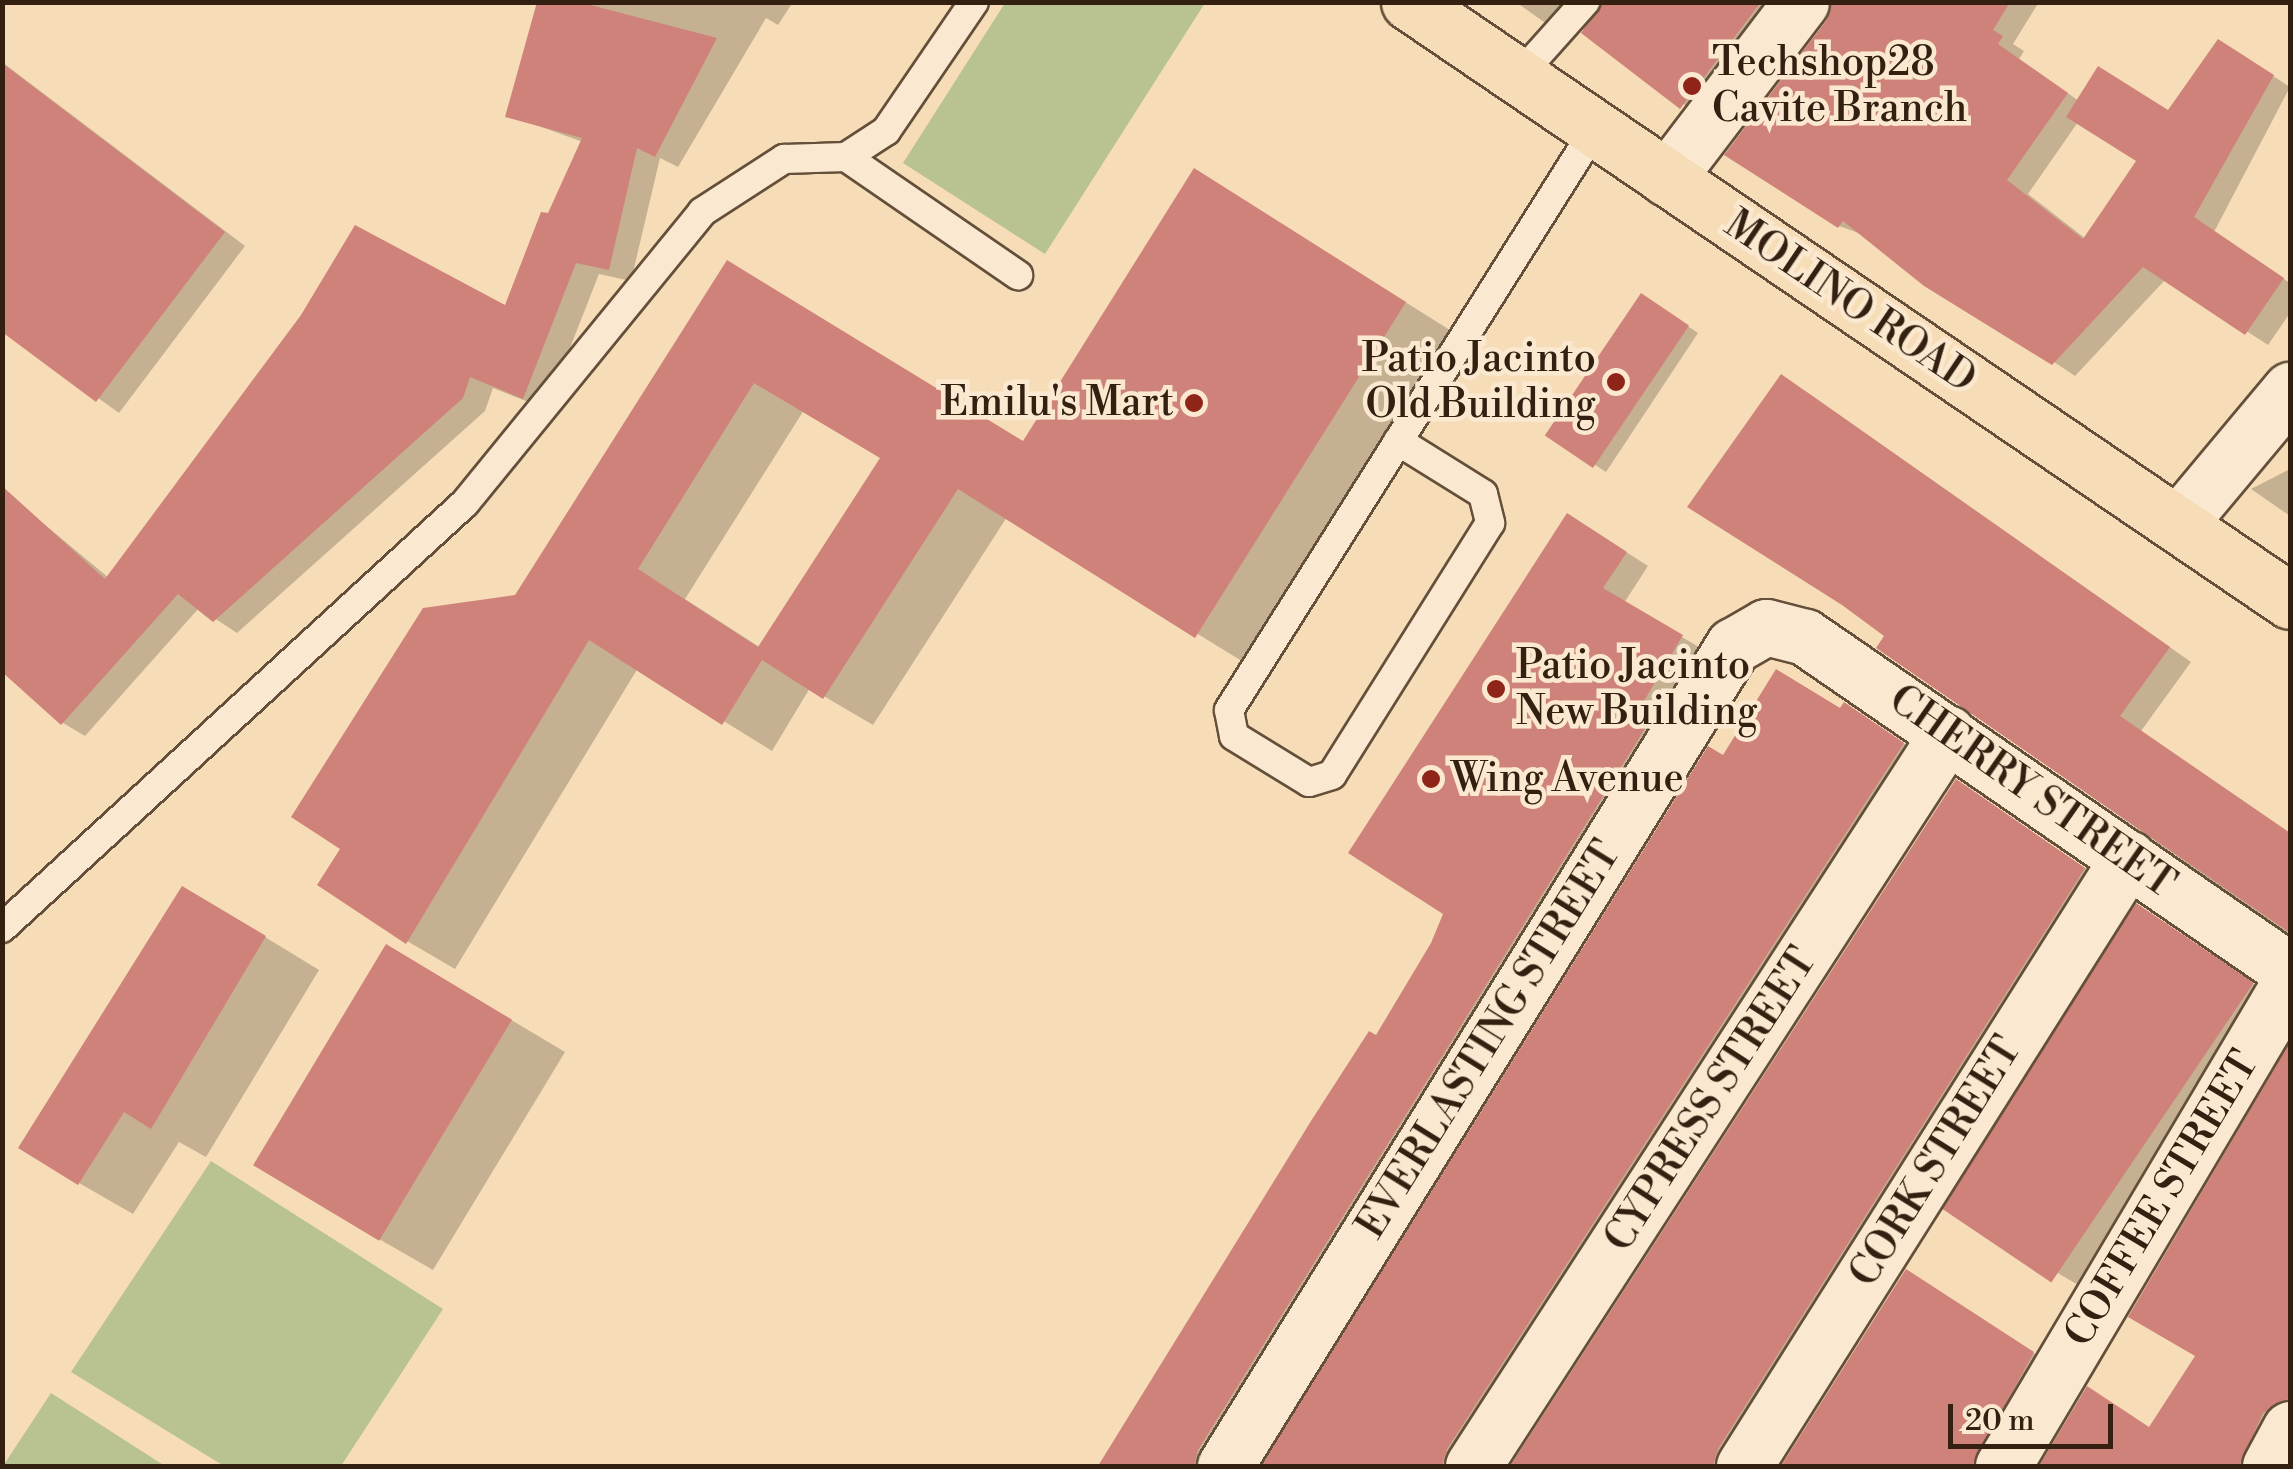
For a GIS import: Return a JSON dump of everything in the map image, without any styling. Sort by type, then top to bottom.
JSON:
[{"type":"main road","name":"MOLINO ROAD","points":[[1409,2],[2290,601]]},
{"type":"street","points":[[1667,178],[1801,2]]},
{"type":"street","points":[[2178,524],[2290,390]]},
{"type":"street","name":"CHERRY STREET","points":[[1766,627],[1805,637],[2290,971]]},
{"type":"street","name":"EVERLASTING STREET","points":[[1225,1466],[1733,646],[1766,627]]},
{"type":"street","name":"CYPRESS STREET","points":[[1473,1466],[1948,733]]},
{"type":"street","name":"CORK STREET","points":[[1744,1466],[2128,858]]},
{"type":"street","name":"COFFEE STREET","points":[[2003,1466],[2290,982]]},
{"type":"street","points":[[2270,1466],[2290,1429]]},
{"type":"lane","points":[[2,928],[465,503],[702,212],[784,158],[846,156],[886,130],[974,2]]},
{"type":"lane","points":[[1518,77],[1585,2]]},
{"type":"lane","points":[[1398,441],[1483,494],[1490,523],[1332,774],[1309,782],[1234,736],[1229,710],[1398,441],[1595,129]]},
{"type":"lane","points":[[846,156],[1018,275]]},
{"type":"green space","points":[[1005,3],[1205,3],[1045,254],[903,163]]},
{"type":"green space","points":[[211,1161],[443,1309],[341,1466],[224,1466],[71,1372]]},
{"type":"green space","points":[[51,1393],[165,1466],[3,1466]]},
{"type":"building","points":[[537,2],[579,2],[717,38],[655,157],[637,148],[609,270],[576,263],[523,399],[470,377],[463,398],[213,622],[178,594],[61,725],[2,672],[2,486],[105,579],[301,315],[355,225],[505,305],[541,212],[548,213],[582,138],[505,117]]},
{"type":"building","points":[[1602,2],[1761,2],[1680,109],[1581,33]]},
{"type":"building","points":[[1832,2],[2010,2],[1993,30],[2003,36],[1998,44],[2068,93],[2007,180],[2083,239],[2136,161],[2066,117],[2098,66],[2168,110],[2218,39],[2274,75],[2194,217],[2284,278],[2245,335],[2143,267],[2052,365],[1924,286],[1843,221],[1838,228],[1724,155],[1826,21]]},
{"type":"building","points":[[2,63],[225,232],[96,402],[2,332]]},
{"type":"building","points":[[1194,168],[1406,302],[1195,638],[958,489],[823,699],[762,660],[722,725],[589,640],[406,944],[317,885],[340,849],[291,817],[423,608],[515,595],[727,260],[1023,441]],"holes":[[[754,383],[880,458],[758,647],[638,569]]]},
{"type":"building","name":"Patio Jacinto Old Building","points":[[1641,293],[1689,325],[1593,468],[1545,436]]},
{"type":"building","points":[[1781,374],[2170,647],[2120,716],[2290,833],[2290,933],[1876,648],[1884,636],[1842,605],[1687,507]]},
{"type":"building","points":[[1567,513],[1627,552],[1603,588],[1683,635],[1641,706],[1654,714],[1198,1450],[1194,1466],[1098,1466],[1311,1121],[1369,1031],[1376,1035],[1431,943],[1443,914],[1348,853]]},
{"type":"building","points":[[1776,669],[1840,708],[1844,702],[1904,743],[1447,1449],[1442,1466],[1261,1466],[1708,746],[1723,755]]},
{"type":"building","points":[[1956,779],[2085,868],[1718,1449],[1713,1466],[1510,1466]]},
{"type":"building","points":[[182,886],[266,936],[151,1129],[124,1112],[78,1185],[18,1148]]},
{"type":"building","points":[[2136,903],[2254,982],[2051,1283],[1934,1203]]},
{"type":"building","points":[[386,944],[512,1020],[379,1241],[253,1165]]},
{"type":"building","points":[[2290,1042],[2290,1398],[2263,1413],[2239,1466],[2039,1466],[2087,1386],[2149,1427],[2195,1356],[2128,1317]]},
{"type":"building","points":[[1906,1269],[2034,1352],[1972,1466],[1781,1466]]},
{"type":"place","name":"Techshop28 Cavite Branch","points":[[1692,86]]},
{"type":"place","name":"Patio Jacinto Old Building","points":[[1616,382]]},
{"type":"place","name":"Emilu's Mart","points":[[1194,403]]},
{"type":"place","name":"Patio Jacinto New Building","points":[[1496,689]]},
{"type":"place","name":"Wing Avenue","points":[[1431,779]]}]
